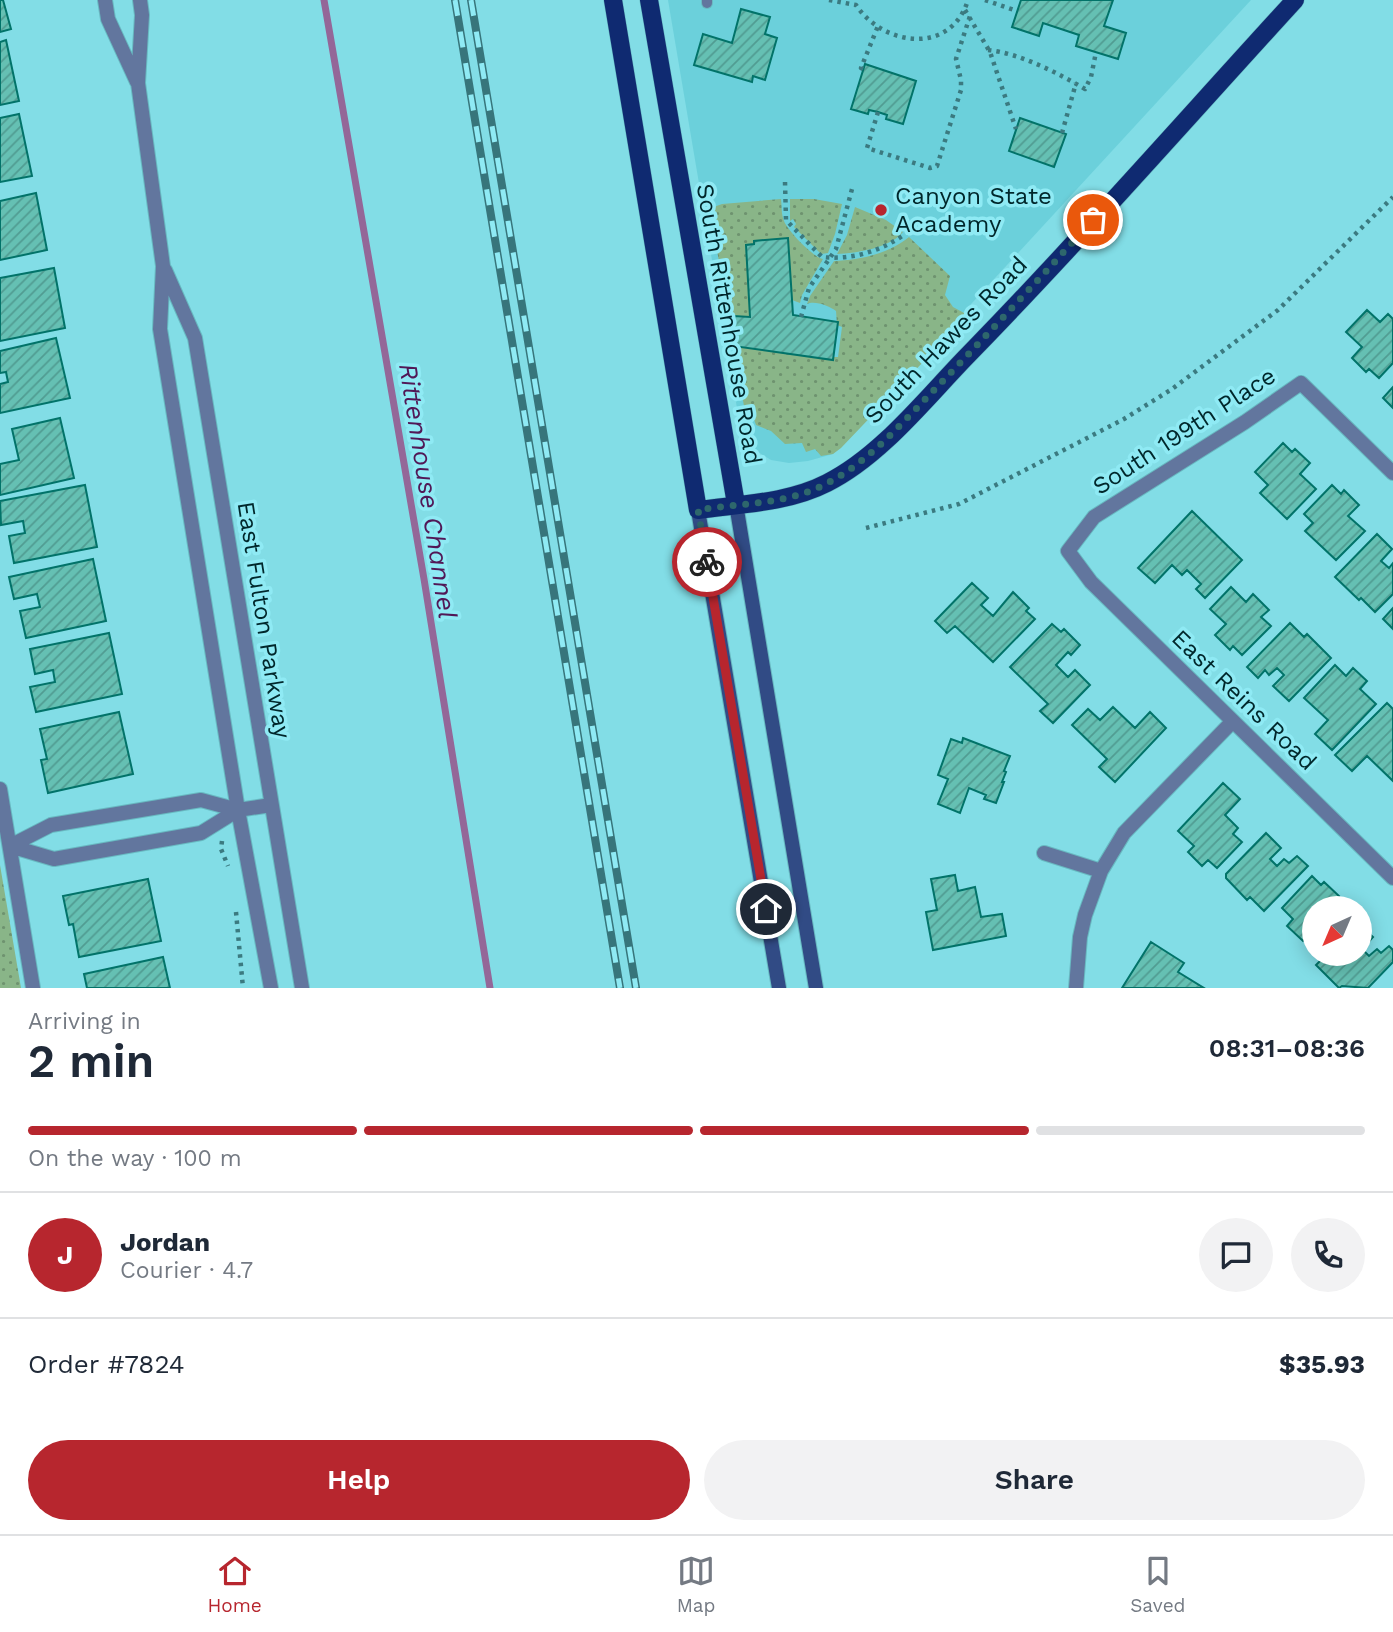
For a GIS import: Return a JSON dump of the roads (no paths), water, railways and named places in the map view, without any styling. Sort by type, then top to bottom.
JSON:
[{"type":"main road","points":[[612,0],[779,988]]},
{"type":"main road","name":"South Rittenhouse Road","points":[[649,0],[816,988]]},
{"type":"main road","name":"South Hawes Road","points":[[698,510],[789,497],[811,491],[828,483],[867,456],[1002,320],[1295,0]]},
{"type":"street","name":"East Fulton Parkway","points":[[105,0],[108,19],[138,83]]},
{"type":"street","name":"East Fulton Parkway","points":[[140,0],[142,15],[138,83],[163,265],[160,329],[237,810],[271,988]]},
{"type":"street","name":"East Fulton Parkway","points":[[163,265],[195,338],[302,988]]},
{"type":"street","name":"South 199th Place","points":[[1068,551],[1094,517],[1245,422],[1301,383],[1393,473]]},
{"type":"street","name":"East Reins Road","points":[[1068,551],[1091,582],[1393,878]]},
{"type":"street","points":[[1076,988],[1077,960],[1083,926],[1101,871],[1124,833],[1139,816],[1233,722]]},
{"type":"street","points":[[0,789],[33,988]]},
{"type":"street","points":[[10,846],[51,825],[201,800],[237,810],[271,805]]},
{"type":"street","points":[[10,846],[54,859],[201,833],[237,810]]},
{"type":"street","points":[[1044,853],[1101,871]]},
{"type":"waterway","name":"Rittenhouse Channel","points":[[324,0],[424,579],[490,988]]},
{"type":"railway","points":[[455,0],[620,988]]},
{"type":"railway","points":[[471,0],[636,988]]},
{"type":"place","name":"Canyon State Academy","points":[[881,210]]}]
